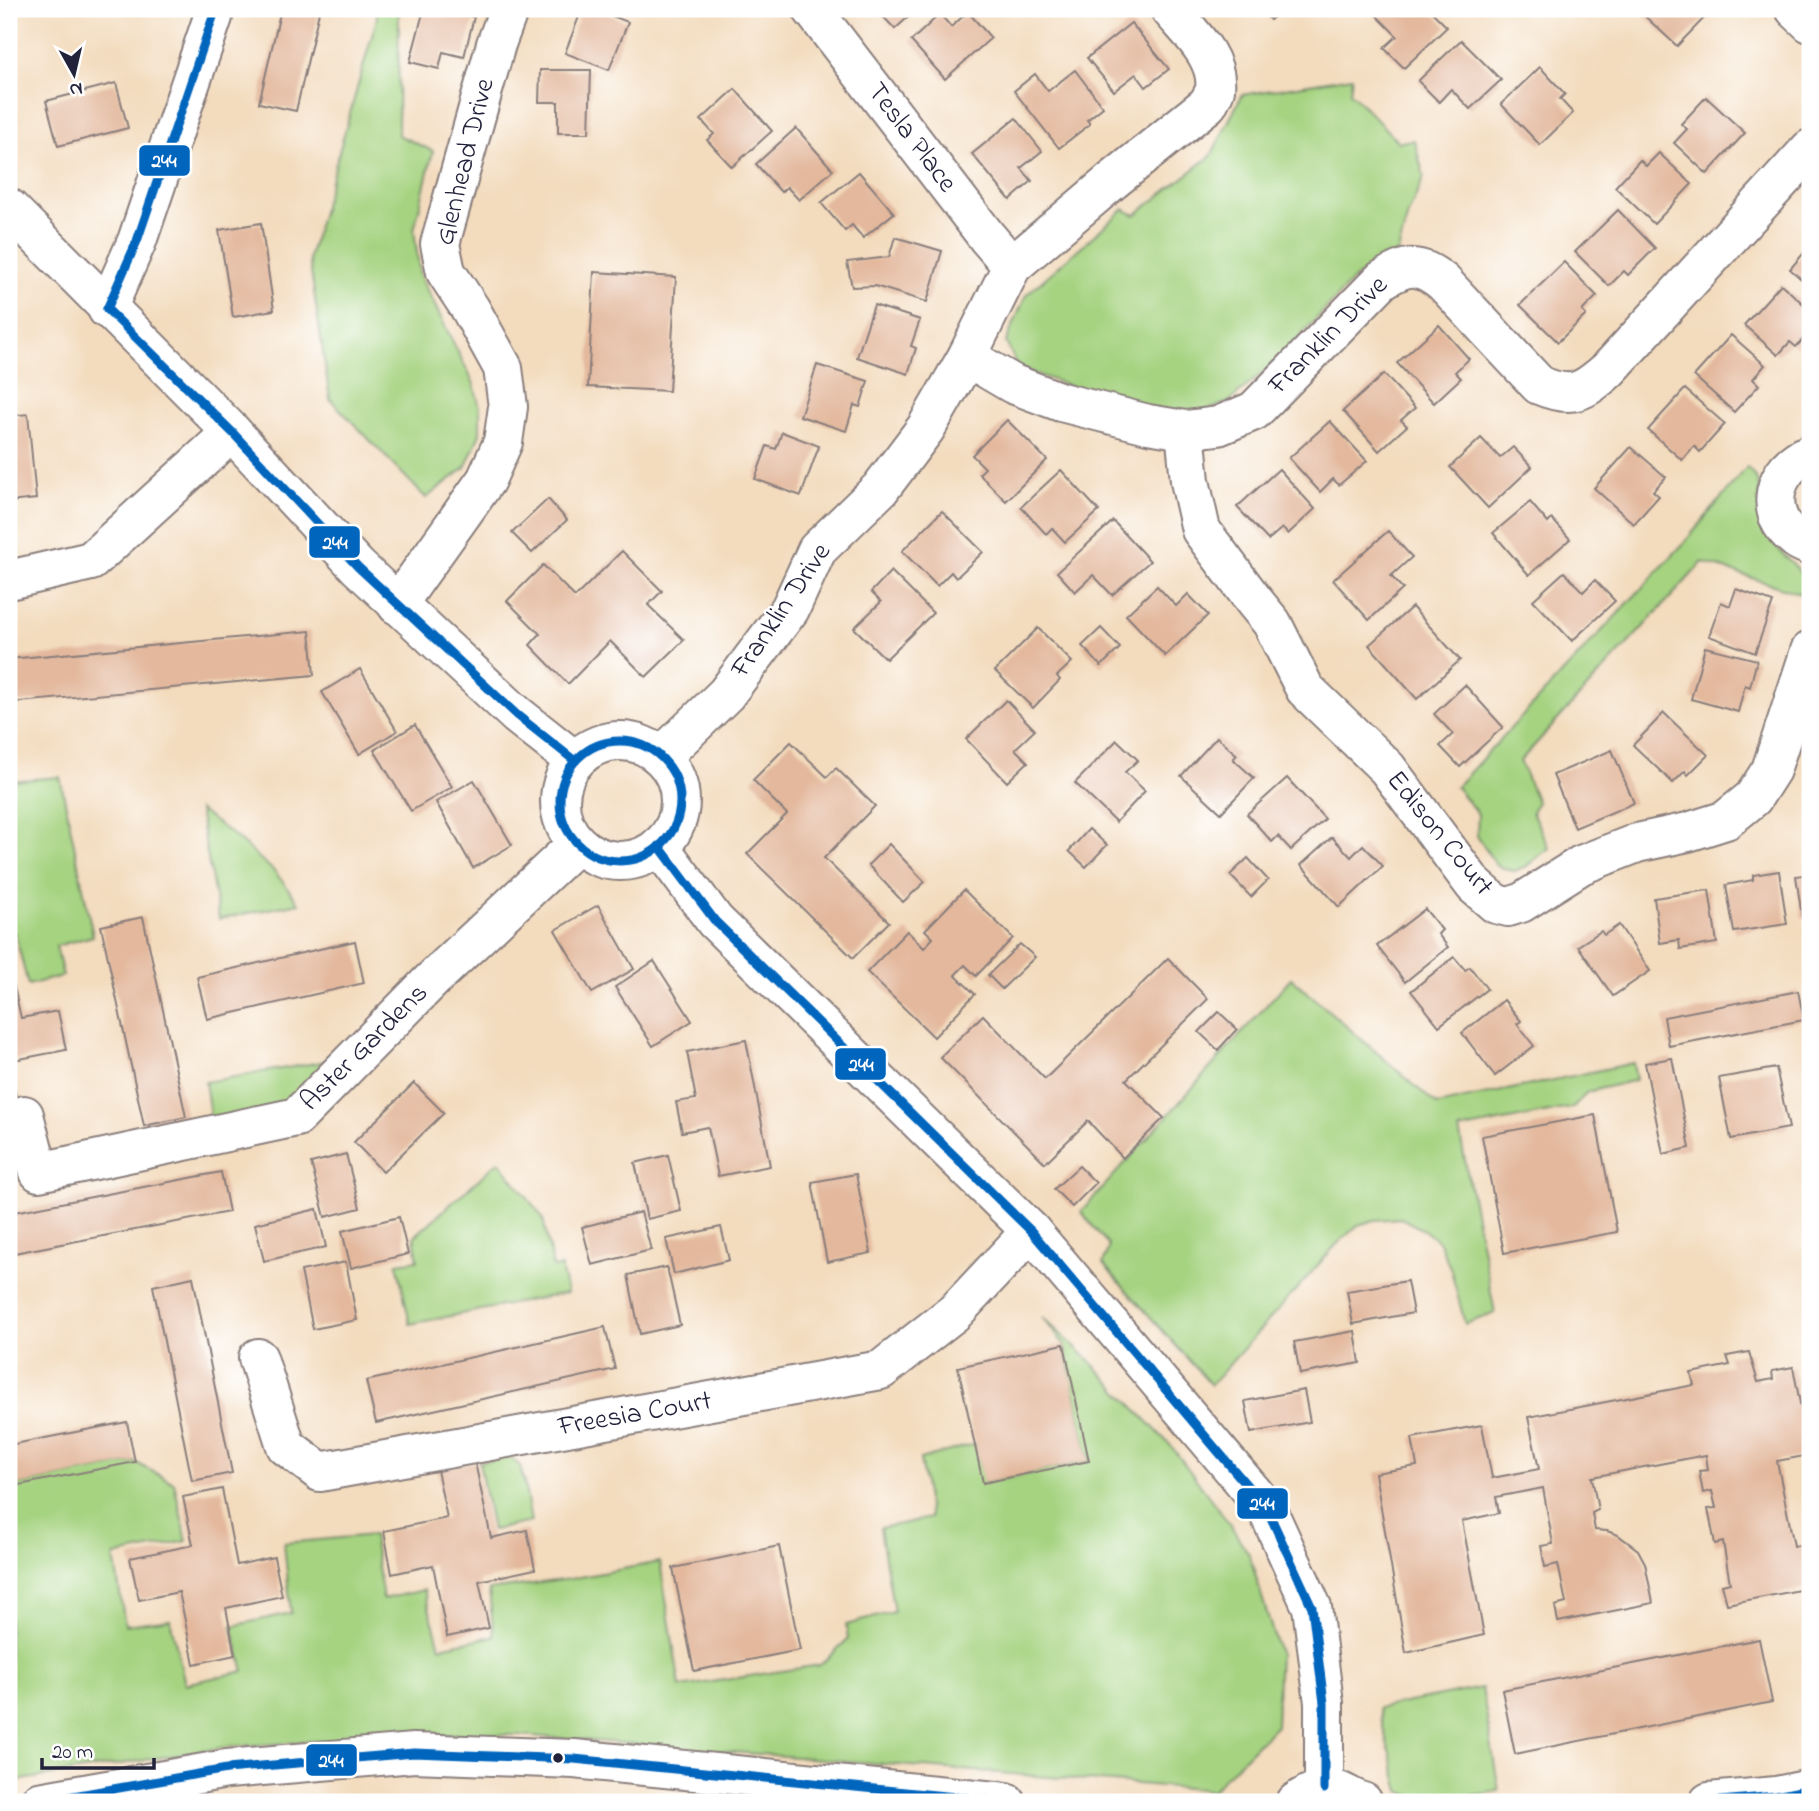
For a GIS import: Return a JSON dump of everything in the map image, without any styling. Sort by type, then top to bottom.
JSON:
[{"type":"street","points":[[107,309],[137,241],[214,9]]},
{"type":"street","name":"Glenhead Drive","points":[[397,605],[486,480],[503,442],[508,407],[503,368],[446,272],[440,244],[495,44],[509,9]]},
{"type":"street","name":"Tesla Place","points":[[812,9],[1012,266]]},
{"type":"street","name":"Franklin Drive","points":[[661,757],[726,694],[790,609],[817,550],[880,489],[926,428],[967,357],[1012,266],[1208,104],[1215,90],[1211,62],[1170,9]]},
{"type":"street","points":[[1795,9],[1810,23]]},
{"type":"street","name":"Franklin Drive","points":[[967,357],[1013,384],[1061,402],[1148,424],[1185,430],[1218,426],[1254,411],[1382,280],[1400,269],[1414,268],[1430,272],[1443,282],[1539,385],[1553,391],[1569,392],[1588,388],[1608,370],[1810,149]]},
{"type":"street","points":[[9,208],[232,432],[358,567],[517,715],[575,761]]},
{"type":"street","name":"Edison Court","points":[[1185,430],[1189,481],[1201,530],[1272,623],[1305,689],[1387,768],[1474,885],[1496,904],[1508,906],[1521,903],[1581,865],[1637,844],[1726,820],[1753,798],[1771,770],[1810,651]]},
{"type":"street","points":[[9,580],[91,561],[232,432]]},
{"type":"street","points":[[1810,454],[1788,466],[1779,480],[1775,496],[1777,513],[1784,528],[1796,540],[1810,546]]},
{"type":"street","points":[[615,741],[643,745],[661,757],[677,781],[680,802],[674,829],[659,846],[645,856],[619,862],[597,858],[576,845],[566,830],[559,801],[563,780],[575,761],[594,747],[615,741]]},
{"type":"street","name":"Aster Gardens","points":[[24,1115],[39,1172],[297,1117],[433,979],[576,845]]},
{"type":"street","points":[[659,846],[715,921],[1031,1231],[1267,1509],[1312,1607],[1339,1799]]},
{"type":"street","name":"Freesia Court","points":[[258,1358],[286,1446],[320,1472],[881,1370],[956,1312],[1031,1231]]},
{"type":"street","points":[[39,1802],[227,1769],[414,1753],[574,1759],[1006,1802]]},
{"type":"street","points":[[1709,1802],[1793,1793]]},
{"type":"green space","points":[[376,9],[399,9],[398,135],[433,151],[414,230],[420,276],[474,384],[480,408],[480,434],[465,468],[426,498],[330,399],[309,258],[377,18]]},
{"type":"green space","points":[[1352,77],[1350,92],[1398,142],[1414,140],[1424,177],[1408,214],[1398,252],[1356,277],[1278,359],[1229,402],[1194,415],[1145,412],[1018,368],[1006,342],[1026,295],[1124,209],[1135,215],[1211,156],[1242,95]]},
{"type":"green space","points":[[1747,467],[1759,484],[1763,513],[1772,539],[1801,576],[1801,594],[1703,562],[1520,761],[1537,802],[1532,812],[1549,848],[1524,868],[1514,871],[1496,865],[1477,836],[1478,814],[1456,787],[1685,542]]},
{"type":"green space","points":[[60,777],[93,936],[56,946],[63,976],[28,985],[15,933],[9,934],[9,781]]},
{"type":"green space","points":[[199,810],[233,835],[275,872],[299,903],[219,919]]},
{"type":"green space","points":[[1291,978],[1437,1105],[1633,1063],[1636,1080],[1587,1092],[1574,1107],[1459,1130],[1495,1313],[1465,1324],[1451,1270],[1439,1242],[1424,1230],[1401,1218],[1375,1220],[1358,1225],[1335,1246],[1211,1385],[1103,1264],[1109,1246],[1081,1212]]},
{"type":"green space","points":[[333,1060],[292,1112],[212,1129],[205,1082]]},
{"type":"green space","points":[[499,1161],[543,1218],[553,1268],[561,1267],[567,1293],[410,1324],[397,1263],[418,1260],[414,1237]]},
{"type":"green space","points":[[1042,1317],[1088,1359],[1171,1446],[1249,1554],[1279,1653],[1276,1726],[1212,1790],[519,1735],[408,1735],[226,1747],[9,1782],[9,1487],[135,1462],[174,1483],[187,1541],[114,1556],[125,1625],[170,1619],[185,1684],[244,1671],[232,1626],[291,1613],[284,1543],[373,1535],[383,1599],[424,1590],[440,1647],[494,1636],[489,1590],[570,1579],[660,1562],[680,1687],[820,1665],[848,1639],[846,1625],[894,1612],[880,1528],[930,1518],[920,1459],[975,1444],[984,1483],[1089,1461],[1064,1344]]},
{"type":"green space","points":[[510,1457],[520,1466],[531,1522],[492,1530],[479,1462]]},
{"type":"green space","points":[[1482,1688],[1499,1791],[1425,1802],[1400,1791],[1378,1708]]},
{"type":"building","points":[[281,9],[319,12],[296,111],[259,103]]},
{"type":"building","points":[[424,9],[444,9],[474,17],[464,57],[443,52],[439,69],[410,62]]},
{"type":"building","points":[[582,9],[594,9],[628,22],[609,70],[565,53]]},
{"type":"building","points":[[876,9],[917,9],[895,29]]},
{"type":"building","points":[[1260,9],[1283,9],[1270,20]]},
{"type":"building","points":[[1385,9],[1429,9],[1447,27],[1404,68],[1384,48],[1397,36],[1377,16]]},
{"type":"building","points":[[1637,9],[1713,9],[1677,46]]},
{"type":"building","points":[[968,12],[991,38],[945,79],[911,41],[940,14],[951,27]]},
{"type":"building","points":[[1131,23],[1169,69],[1146,87],[1136,74],[1114,91],[1087,58]]},
{"type":"building","points":[[1461,40],[1501,80],[1470,109],[1451,89],[1439,102],[1418,81]]},
{"type":"building","points":[[1540,67],[1565,94],[1560,99],[1573,113],[1540,145],[1501,104]]},
{"type":"building","points":[[540,70],[591,70],[589,133],[558,133],[558,102],[539,102]]},
{"type":"building","points":[[1075,70],[1103,107],[1087,120],[1090,124],[1059,148],[1014,91],[1035,74],[1048,91]]},
{"type":"building","points":[[116,83],[128,128],[58,146],[46,101]]},
{"type":"building","points":[[735,89],[772,131],[732,167],[707,140],[714,134],[701,120]]},
{"type":"building","points":[[1706,97],[1745,133],[1707,174],[1674,143],[1687,129],[1681,124]]},
{"type":"building","points":[[1016,118],[1042,151],[1021,168],[1032,181],[1010,200],[972,154]]},
{"type":"building","points":[[796,128],[833,170],[799,200],[787,187],[781,192],[756,164]]},
{"type":"building","points":[[1659,153],[1692,184],[1654,224],[1615,187],[1640,160],[1646,166]]},
{"type":"building","points":[[859,172],[894,213],[863,238],[852,225],[845,231],[821,203]]},
{"type":"building","points":[[1618,210],[1655,248],[1628,275],[1624,271],[1609,286],[1575,252]]},
{"type":"building","points":[[261,223],[274,310],[233,317],[219,230]]},
{"type":"building","points":[[895,237],[942,251],[927,302],[875,286],[852,287],[847,262],[889,257]]},
{"type":"building","points":[[1810,246],[1810,287],[1790,269]]},
{"type":"building","points":[[1564,262],[1597,296],[1582,311],[1586,315],[1558,342],[1520,305]]},
{"type":"building","points":[[594,272],[676,277],[669,391],[588,387]]},
{"type":"building","points":[[1781,284],[1810,310],[1810,332],[1796,347],[1790,342],[1778,355],[1744,325]]},
{"type":"building","points":[[874,305],[920,320],[911,346],[916,348],[908,374],[857,357]]},
{"type":"building","points":[[1439,325],[1469,359],[1455,372],[1461,378],[1434,403],[1397,363]]},
{"type":"building","points":[[1731,335],[1765,365],[1753,379],[1759,385],[1734,412],[1694,376]]},
{"type":"building","points":[[817,365],[868,381],[860,407],[854,405],[846,431],[800,416]]},
{"type":"building","points":[[1384,374],[1415,408],[1401,420],[1407,426],[1379,451],[1343,411]]},
{"type":"building","points":[[1685,389],[1725,424],[1700,452],[1694,446],[1682,460],[1648,430]]},
{"type":"building","points":[[28,414],[36,499],[9,502],[9,416]]},
{"type":"building","points":[[1007,420],[1047,460],[1006,501],[979,474],[985,468],[972,455]]},
{"type":"building","points":[[1330,421],[1367,461],[1339,485],[1333,479],[1320,492],[1289,458]]},
{"type":"building","points":[[782,432],[819,446],[801,496],[755,479],[767,446],[776,449]]},
{"type":"building","points":[[1481,438],[1500,458],[1513,447],[1532,467],[1488,508],[1450,467]]},
{"type":"building","points":[[1631,447],[1666,477],[1653,491],[1659,496],[1634,524],[1594,488]]},
{"type":"building","points":[[1279,469],[1315,509],[1288,534],[1282,528],[1268,540],[1237,507]]},
{"type":"building","points":[[1061,470],[1099,511],[1065,542],[1052,528],[1046,534],[1021,507]]},
{"type":"building","points":[[548,499],[567,520],[532,553],[512,533]]},
{"type":"building","points":[[1530,502],[1548,523],[1552,519],[1570,539],[1529,575],[1493,533]]},
{"type":"building","points":[[942,511],[983,552],[956,578],[951,572],[937,586],[902,551]]},
{"type":"building","points":[[1113,521],[1150,561],[1112,595],[1093,575],[1075,592],[1057,572]]},
{"type":"building","points":[[1388,531],[1412,557],[1391,576],[1403,589],[1369,620],[1333,580]]},
{"type":"building","points":[[622,551],[662,591],[648,605],[684,640],[646,677],[610,641],[568,684],[530,645],[540,634],[507,601],[543,565],[575,597]]},
{"type":"building","points":[[891,571],[933,613],[886,659],[854,628],[881,602],[871,592]]},
{"type":"building","points":[[1564,572],[1583,592],[1595,580],[1615,601],[1572,641],[1533,600]]},
{"type":"building","points":[[1157,586],[1176,606],[1188,594],[1208,615],[1165,656],[1126,615]]},
{"type":"building","points":[[1736,589],[1773,602],[1755,653],[1709,636],[1721,602],[1730,606]]},
{"type":"building","points":[[1412,607],[1460,660],[1417,699],[1369,645]]},
{"type":"building","points":[[1038,628],[1072,662],[1057,676],[1060,680],[1033,708],[995,671]]},
{"type":"building","points":[[1101,628],[1120,648],[1101,666],[1082,646]]},
{"type":"building","points":[[310,631],[314,675],[9,703],[9,659]]},
{"type":"building","points":[[1705,647],[1757,660],[1750,687],[1745,685],[1738,712],[1691,699]]},
{"type":"building","points":[[360,669],[397,731],[359,754],[322,692]]},
{"type":"building","points":[[1465,685],[1503,727],[1460,767],[1440,746],[1453,734],[1434,714]]},
{"type":"building","points":[[1006,700],[1035,730],[1015,749],[1028,762],[1007,782],[966,739]]},
{"type":"building","points":[[1664,713],[1708,755],[1688,775],[1685,771],[1673,783],[1633,745]]},
{"type":"building","points":[[415,725],[452,787],[411,811],[374,750]]},
{"type":"building","points":[[1217,737],[1237,755],[1233,759],[1254,778],[1221,813],[1181,776]]},
{"type":"building","points":[[1117,740],[1138,760],[1125,772],[1145,791],[1116,822],[1075,783]]},
{"type":"building","points":[[791,742],[827,777],[836,768],[875,806],[824,858],[889,922],[853,958],[747,854],[787,814],[753,780]]},
{"type":"building","points":[[1612,750],[1634,803],[1575,828],[1553,775]]},
{"type":"building","points":[[1287,778],[1325,819],[1291,850],[1278,836],[1272,842],[1247,814]]},
{"type":"building","points":[[474,780],[512,845],[473,868],[436,802]]},
{"type":"building","points":[[1089,829],[1107,845],[1086,867],[1069,851]]},
{"type":"building","points":[[1332,837],[1351,857],[1363,845],[1383,866],[1339,907],[1301,865]]},
{"type":"building","points":[[889,844],[925,882],[903,902],[868,865]]},
{"type":"building","points":[[1248,858],[1268,880],[1251,897],[1230,875]]},
{"type":"building","points":[[1779,871],[1787,924],[1734,932],[1726,885],[1753,880],[1753,875]]},
{"type":"building","points":[[1810,874],[1810,917],[1802,918],[1796,876]]},
{"type":"building","points":[[964,890],[1013,938],[976,976],[965,965],[955,975],[975,994],[934,1037],[867,972],[907,931],[924,948],[933,938],[925,930]]},
{"type":"building","points":[[1709,890],[1717,943],[1680,949],[1679,940],[1660,943],[1654,898]]},
{"type":"building","points":[[598,905],[634,969],[592,993],[555,930]]},
{"type":"building","points":[[1425,909],[1442,930],[1438,934],[1448,947],[1405,982],[1377,946]]},
{"type":"building","points":[[143,917],[186,1117],[144,1126],[101,926]]},
{"type":"building","points":[[1619,925],[1650,971],[1613,996],[1578,946],[1601,931],[1604,935]]},
{"type":"building","points":[[355,941],[364,983],[207,1019],[197,977]]},
{"type":"building","points":[[1020,944],[1035,957],[1002,989],[988,975]]},
{"type":"building","points":[[1454,957],[1465,970],[1470,967],[1487,989],[1439,1026],[1411,991]]},
{"type":"building","points":[[1168,958],[1208,999],[1126,1080],[1164,1118],[1123,1158],[1088,1121],[1045,1163],[940,1057],[983,1015],[1045,1079]]},
{"type":"building","points":[[654,961],[692,1021],[653,1046],[615,987]]},
{"type":"building","points":[[9,964],[21,1018],[58,1011],[66,1050],[9,1061]]},
{"type":"building","points":[[1798,991],[1804,1020],[1669,1046],[1664,1017]]},
{"type":"building","points":[[1504,1000],[1521,1021],[1517,1024],[1534,1046],[1495,1076],[1462,1033]]},
{"type":"building","points":[[1219,1012],[1237,1029],[1218,1050],[1199,1032]]},
{"type":"building","points":[[746,1040],[770,1166],[718,1176],[708,1127],[682,1132],[676,1102],[696,1099],[687,1052]]},
{"type":"building","points":[[1672,1058],[1690,1148],[1663,1154],[1645,1063]]},
{"type":"building","points":[[9,1064],[19,1109],[9,1111]]},
{"type":"building","points":[[1776,1068],[1789,1128],[1731,1139],[1719,1078]]},
{"type":"building","points":[[414,1083],[444,1113],[383,1172],[354,1142]]},
{"type":"building","points":[[1595,1115],[1617,1232],[1504,1253],[1482,1136]]},
{"type":"building","points":[[346,1154],[360,1208],[325,1217],[311,1163]]},
{"type":"building","points":[[668,1155],[681,1211],[647,1219],[635,1163]]},
{"type":"building","points":[[1079,1166],[1096,1183],[1072,1207],[1054,1189]]},
{"type":"building","points":[[221,1172],[229,1212],[9,1254],[9,1213]]},
{"type":"building","points":[[856,1174],[871,1253],[827,1262],[812,1182]]},
{"type":"building","points":[[317,1209],[326,1247],[264,1261],[255,1224]]},
{"type":"building","points":[[641,1212],[651,1250],[592,1265],[582,1227]]},
{"type":"building","points":[[399,1217],[408,1254],[351,1268],[342,1231]]},
{"type":"building","points":[[721,1227],[729,1260],[674,1274],[666,1239]]},
{"type":"building","points":[[346,1262],[357,1320],[313,1329],[301,1271]]},
{"type":"building","points":[[667,1267],[680,1325],[640,1334],[628,1275]]},
{"type":"building","points":[[193,1277],[232,1473],[192,1481],[153,1286]]},
{"type":"building","points":[[1407,1281],[1413,1313],[1353,1324],[1347,1291]]},
{"type":"building","points":[[605,1327],[615,1369],[376,1423],[366,1381]]},
{"type":"building","points":[[1355,1331],[1360,1363],[1300,1374],[1294,1342]]},
{"type":"building","points":[[1064,1344],[1089,1461],[983,1483],[958,1367]]},
{"type":"building","points":[[1749,1352],[1758,1382],[1773,1379],[1772,1371],[1793,1367],[1810,1455],[1777,1461],[1794,1546],[1803,1545],[1810,1588],[1727,1604],[1722,1585],[1730,1583],[1723,1542],[1715,1544],[1708,1509],[1716,1508],[1712,1491],[1703,1493],[1699,1471],[1708,1470],[1706,1455],[1592,1477],[1598,1510],[1592,1513],[1595,1530],[1618,1535],[1638,1550],[1645,1563],[1653,1603],[1558,1622],[1555,1606],[1566,1603],[1558,1564],[1545,1567],[1541,1546],[1553,1544],[1543,1488],[1496,1497],[1499,1513],[1462,1521],[1484,1635],[1406,1653],[1375,1473],[1417,1466],[1412,1438],[1482,1425],[1492,1478],[1539,1469],[1528,1417],[1694,1385],[1691,1373],[1730,1365],[1727,1356]]},
{"type":"building","points":[[1304,1390],[1310,1422],[1251,1433],[1245,1401]]},
{"type":"building","points":[[127,1422],[135,1462],[9,1487],[9,1445]]},
{"type":"building","points":[[475,1462],[491,1538],[527,1530],[535,1569],[479,1581],[489,1628],[447,1637],[433,1565],[392,1574],[384,1531],[447,1518],[437,1470]]},
{"type":"building","points":[[222,1489],[237,1565],[274,1557],[282,1596],[226,1608],[235,1655],[194,1664],[179,1592],[139,1600],[130,1558],[193,1545],[183,1497]]},
{"type":"building","points":[[779,1546],[800,1650],[694,1671],[673,1568]]},
{"type":"building","points":[[1759,1639],[1772,1702],[1515,1754],[1502,1690]]},
{"type":"transit line","name":"244","points":[[107,309],[137,241],[214,9]]},
{"type":"transit line","name":"244","points":[[107,309],[232,432],[358,567],[517,715],[575,761]]},
{"type":"transit line","name":"244","points":[[620,741],[643,746],[662,759],[675,778],[680,801],[675,824],[662,843],[643,856],[620,861],[597,856],[578,843],[565,824],[560,801],[565,778],[578,759],[597,746],[620,741]]},
{"type":"transit line","name":"244","points":[[659,846],[715,921],[1031,1231],[1267,1509],[1312,1607],[1324,1703],[1324,1789]]},
{"type":"transit line","name":"244","points":[[39,1802],[227,1769],[414,1753],[574,1759],[1006,1802]]},
{"type":"transit line","name":"244","points":[[1709,1802],[1776,1796],[1810,1789]]}]
